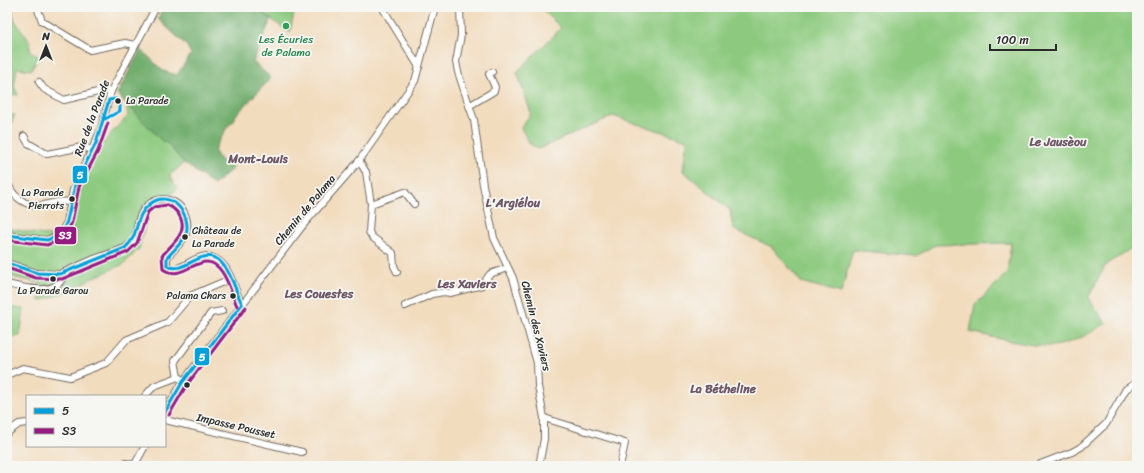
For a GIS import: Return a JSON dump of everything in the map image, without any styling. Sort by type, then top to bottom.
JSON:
[{"type":"street","points":[[37,7],[42,21],[90,50],[125,43],[135,45]]},
{"type":"street","name":"Rue de la Parade","points":[[7,235],[41,240],[58,236],[67,222],[70,202],[77,179],[93,150],[105,119],[111,91],[156,7]]},
{"type":"street","points":[[382,7],[419,67]]},
{"type":"street","name":"Chemin de Palama","points":[[166,410],[181,379],[304,224],[359,161],[415,81],[435,7]]},
{"type":"street","name":"Chemin des Xaviers","points":[[460,7],[461,35],[456,62],[474,120],[483,185],[494,238],[515,285],[537,363],[538,386],[544,418],[544,439],[538,466]]},
{"type":"street","points":[[469,106],[494,91],[495,87],[489,74],[492,72]]},
{"type":"street","points":[[39,82],[44,90],[64,100],[102,91],[111,91]]},
{"type":"street","points":[[24,136],[28,143],[47,154],[82,147],[93,150]]},
{"type":"street","points":[[359,161],[366,172],[371,204],[369,232],[372,237],[393,253],[394,266],[398,272]]},
{"type":"street","points":[[9,186],[13,195],[32,206],[36,207],[61,201],[70,202]]},
{"type":"street","points":[[371,204],[405,192],[414,204]]},
{"type":"street","points":[[7,263],[37,273],[54,275],[125,248],[135,236],[139,216],[145,208],[154,201],[166,199],[173,201],[181,207],[187,222],[184,238],[167,258],[167,266],[177,268],[197,258],[210,257],[221,262],[242,304]]},
{"type":"street","points":[[405,306],[432,294],[444,292],[450,293],[482,285],[490,274],[507,268]]},
{"type":"street","points":[[7,284],[39,290],[63,280],[64,272]]},
{"type":"street","points":[[7,375],[23,368],[70,377],[106,363],[126,340],[168,322],[190,296],[230,279]]},
{"type":"street","points":[[146,395],[154,386],[181,379],[175,361],[211,313],[222,311]]},
{"type":"street","points":[[1035,466],[1081,447],[1106,424],[1126,389],[1137,382]]},
{"type":"street","points":[[544,418],[625,443],[620,466]]},
{"type":"street","name":"Impasse Pousset","points":[[166,420],[302,452]]},
{"type":"street","points":[[7,432],[19,424],[26,423]]},
{"type":"street","points":[[118,466],[126,463],[134,466],[144,447]]},
{"type":"green space","points":[[7,7],[12,7],[15,21],[30,42],[30,51],[39,57],[31,70],[17,68],[14,86],[18,95],[7,94]]},
{"type":"green space","points":[[163,7],[255,7],[271,19],[253,62],[271,78],[236,115],[234,121],[228,126],[214,150],[220,160],[234,167],[214,185],[184,163],[167,143],[162,141],[117,94],[141,49],[163,71],[177,75],[191,54],[187,46],[158,19]]},
{"type":"green space","name":"Les Écuries de Palama","points":[[255,7],[295,7],[290,33]]},
{"type":"green space","points":[[540,7],[1137,7],[1137,244],[1105,266],[1088,298],[1106,323],[1078,339],[1051,346],[1028,344],[970,332],[975,305],[1007,273],[1011,243],[935,245],[916,256],[853,250],[841,293],[801,282],[772,247],[733,229],[730,210],[683,171],[687,140],[613,116],[538,149],[530,144],[521,128],[531,113],[517,72],[561,28]]},
{"type":"green space","points":[[130,106],[162,141],[166,141],[184,163],[170,175],[177,189],[153,209],[147,217],[139,249],[124,264],[92,278],[69,291],[40,301],[40,283],[7,276],[7,228],[50,236],[62,236],[69,223],[76,190],[83,174],[100,147],[128,116],[127,108]]},
{"type":"green space","points":[[7,114],[15,115],[7,133]]},
{"type":"green space","points":[[7,307],[24,309],[20,336],[7,339]]},
{"type":"transit line","name":"5","points":[[7,235],[47,240],[58,236],[62,232],[67,221],[75,185],[96,143],[109,100],[116,99],[120,104],[120,111],[105,119]]},
{"type":"transit line","name":"S3","points":[[7,240],[47,245],[60,240],[66,235],[72,222],[79,187],[98,151],[108,123]]},
{"type":"transit line","name":"5","points":[[7,263],[37,273],[60,274],[125,248],[130,243],[141,214],[145,209],[150,204],[158,200],[165,199],[172,201],[183,212],[187,226],[186,234],[183,240],[167,258],[167,266],[175,268],[203,257],[210,256],[217,259],[228,271],[242,304]]},
{"type":"transit line","name":"S3","points":[[7,268],[36,278],[62,279],[128,252],[137,243],[148,212],[154,207],[167,205],[178,214],[182,222],[182,227],[177,239],[162,256],[163,269],[171,273],[186,270],[201,263],[208,262],[215,264],[229,284],[237,306]]},
{"type":"transit line","name":"5","points":[[166,410],[182,383],[242,304]]},
{"type":"transit line","name":"S3","points":[[169,415],[186,386],[246,307]]},
{"type":"place","name":"Les Écuries de Palama","points":[[286,26]]},
{"type":"place","name":"La Parade","points":[[118,101]]},
{"type":"place","name":"La Parade Pierrots","points":[[72,199]]},
{"type":"place","name":"Château de La Parade","points":[[185,237]]},
{"type":"place","name":"La Parade Garou","points":[[53,279]]},
{"type":"place","name":"Palama Chars","points":[[233,296]]},
{"type":"district","name":"Le Jausèou","points":[[1058,142]]},
{"type":"district","name":"Mont-Louis","points":[[258,159]]},
{"type":"district","name":"L'Argiélou","points":[[513,203]]},
{"type":"district","name":"Les Xaviers","points":[[467,284]]},
{"type":"district","name":"Les Couestes","points":[[319,294]]},
{"type":"district","name":"La Bétheline","points":[[723,389]]}]
